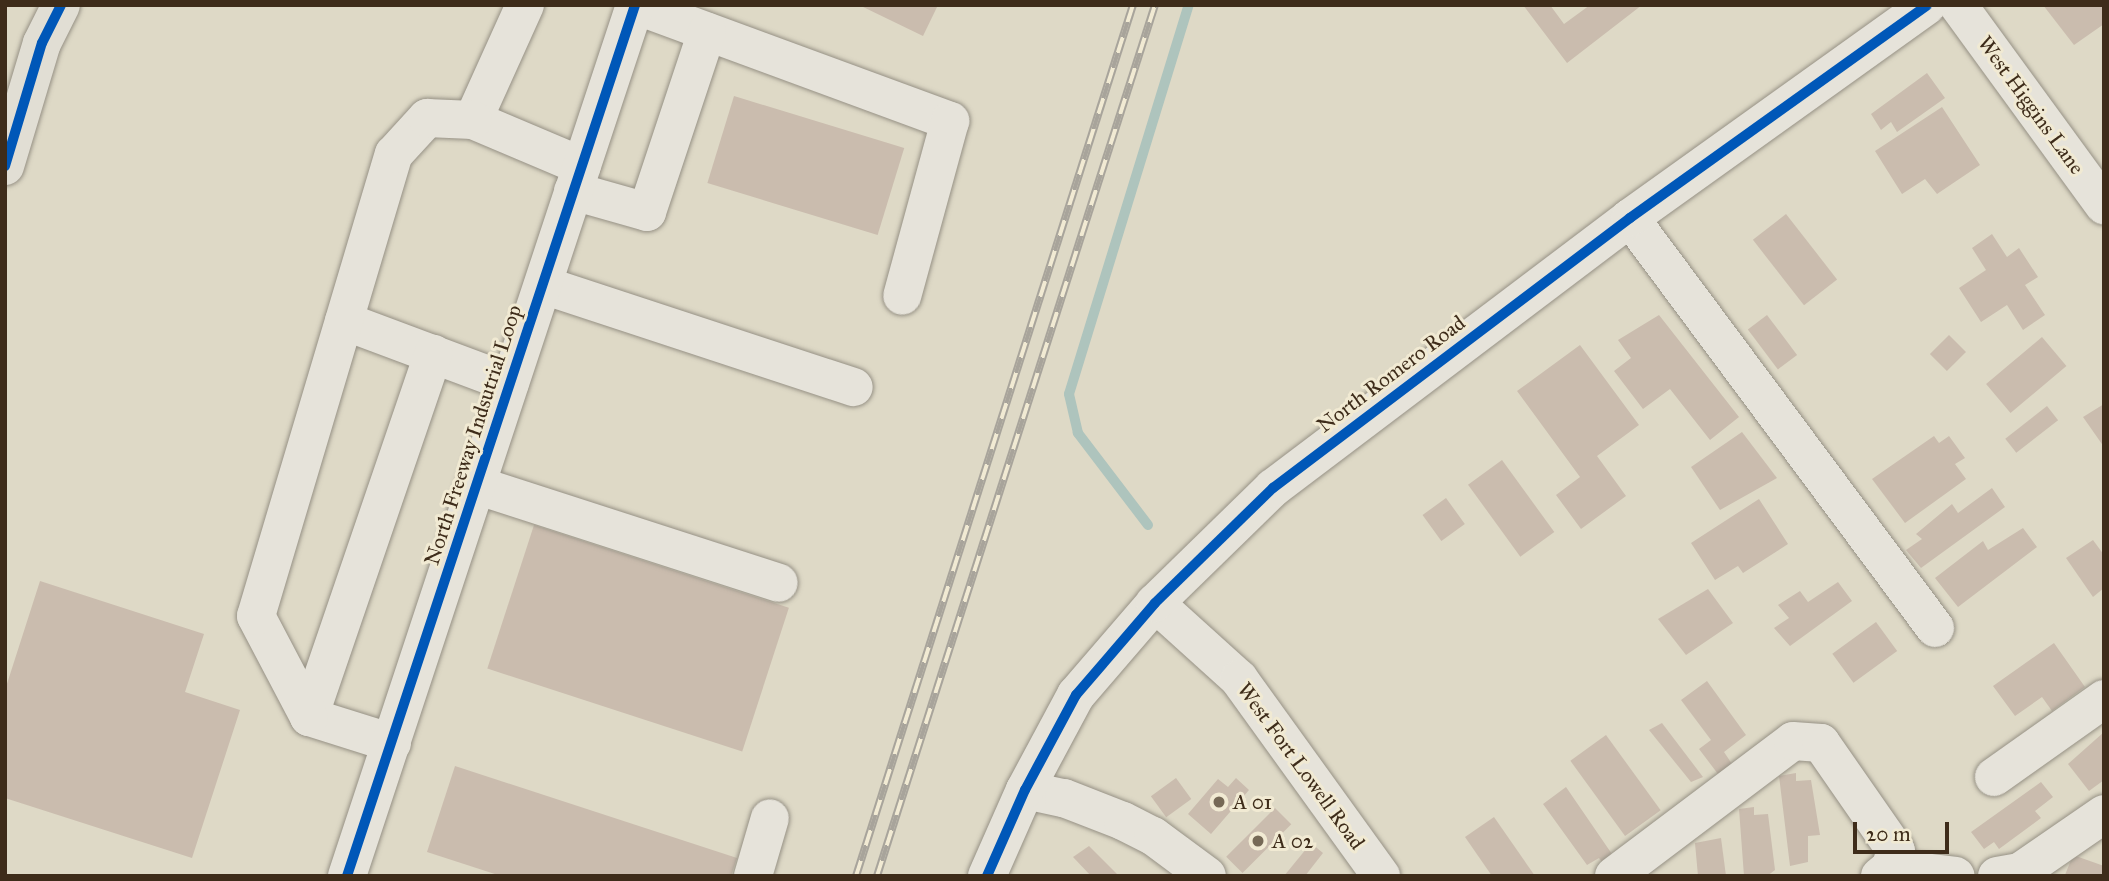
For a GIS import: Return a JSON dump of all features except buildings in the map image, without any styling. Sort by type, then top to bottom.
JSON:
[{"type":"main road","points":[[5,166],[42,43],[61,5]]},
{"type":"street","points":[[473,120],[525,5]]},
{"type":"street","points":[[635,5],[950,121],[902,296]]},
{"type":"street","name":"North Freeway Indsutrial Loop","points":[[347,876],[635,5]]},
{"type":"street","name":"North Romero Road","points":[[987,876],[1025,790],[1076,695],[1155,603],[1273,488],[1630,218],[1927,5]]},
{"type":"street","name":"West Higgins Lane","points":[[1958,5],[2104,205]]},
{"type":"street","points":[[391,743],[309,717],[256,616],[394,154],[427,118],[473,120],[578,179],[647,212],[707,32]]},
{"type":"street","points":[[1630,218],[1935,628]]},
{"type":"street","points":[[543,285],[854,387]]},
{"type":"street","points":[[344,321],[510,383]]},
{"type":"street","points":[[309,717],[433,354]]},
{"type":"street","points":[[476,485],[779,583]]},
{"type":"street","name":"West Fort Lowell Road","points":[[1155,603],[1239,679],[1381,876]]},
{"type":"street","points":[[1994,777],[2104,699]]},
{"type":"street","points":[[1615,876],[1793,741],[1821,743],[1896,851],[1885,872],[1956,876]]},
{"type":"street","points":[[1025,790],[1064,799],[1123,821],[1153,836],[1206,876]]},
{"type":"street","points":[[1997,876],[2020,872],[2104,814]]},
{"type":"street","points":[[753,876],[770,818]]},
{"type":"waterway","points":[[1148,525],[1078,433],[1069,394],[1189,5]]},
{"type":"railway","points":[[856,876],[1133,5]]},
{"type":"railway","points":[[877,876],[1155,5]]},
{"type":"cycle path","points":[[5,166],[42,43],[61,5]]},
{"type":"cycle path","points":[[347,876],[635,5]]},
{"type":"cycle path","points":[[987,876],[1025,790],[1076,695],[1155,603],[1273,488],[1630,218],[1927,5]]},
{"type":"place","name":"A 01","points":[[1219,802]]},
{"type":"place","name":"A 02","points":[[1258,841]]}]
